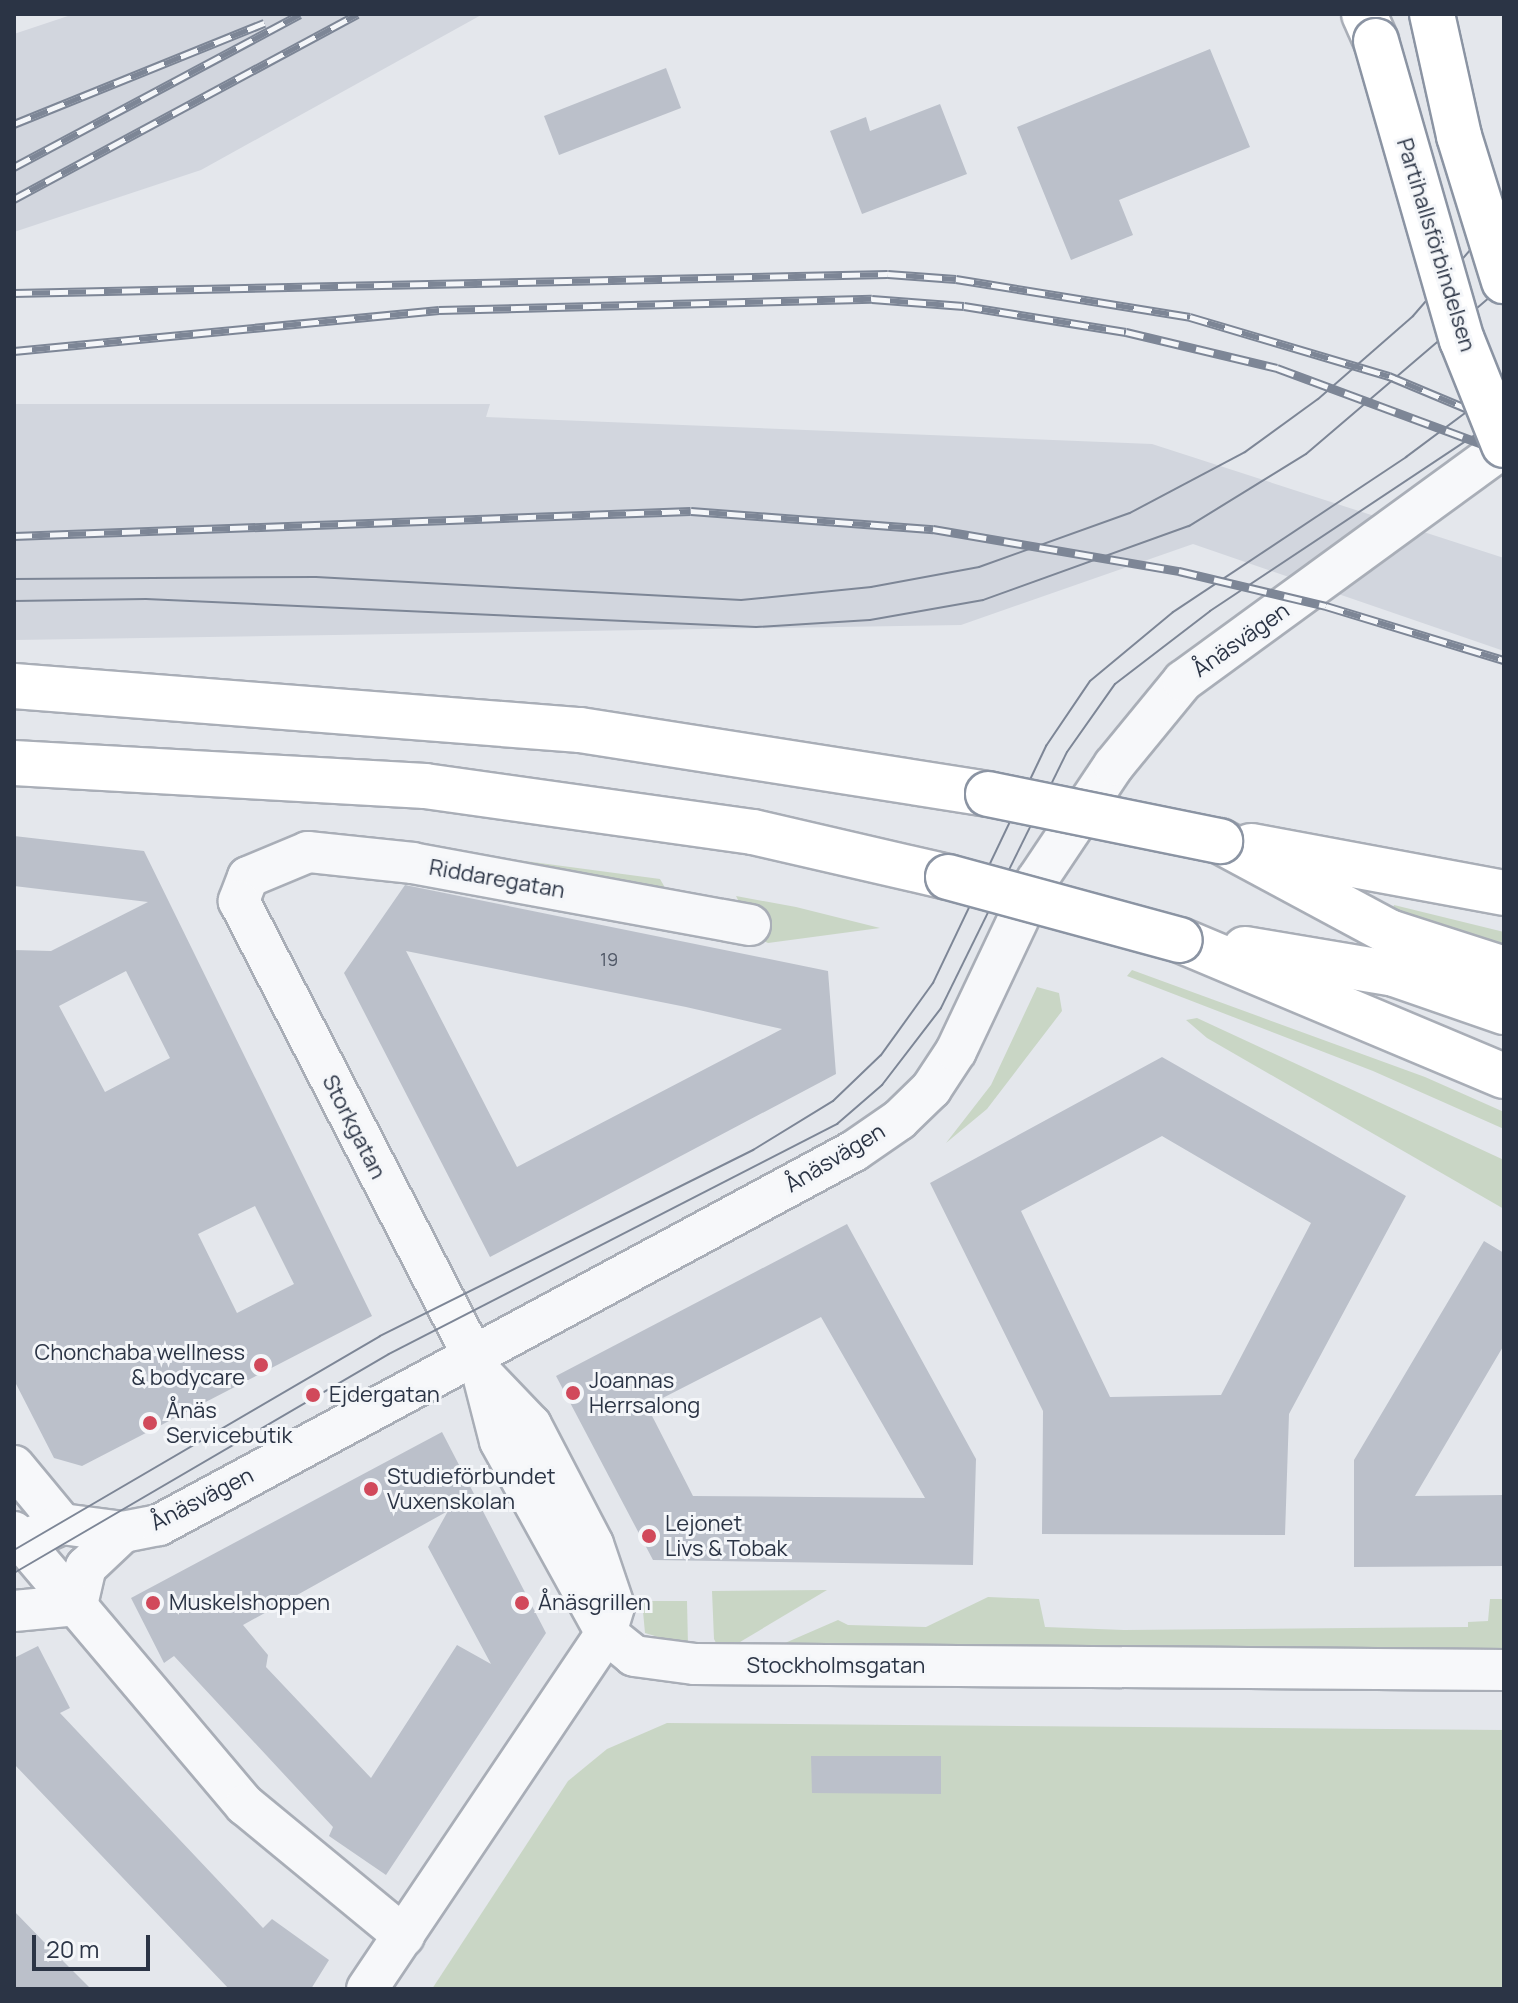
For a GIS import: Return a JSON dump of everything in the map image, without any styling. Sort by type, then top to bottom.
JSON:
[{"type":"highway","points":[[1432,14],[1459,136],[1504,281]]},
{"type":"highway","name":"Partihallsförbindelsen","points":[[1371,23],[1462,340],[1504,446]]},
{"type":"highway","points":[[14,686],[580,730],[988,794],[1220,841],[1337,857],[1504,893]]},
{"type":"highway","points":[[14,763],[425,786],[753,832],[948,877],[1180,940],[1363,967],[1504,1012]]},
{"type":"highway","points":[[1220,841],[1389,932],[1504,969]]},
{"type":"highway","points":[[1180,940],[1504,1076]]},
{"type":"street","name":"Ånäsvägen","points":[[62,1524],[123,1532],[159,1525],[478,1366],[854,1151],[899,1120],[931,1089],[956,1051],[1037,880],[1114,765],[1183,681],[1504,446]]},
{"type":"street","name":"Riddaregatan","points":[[248,877],[287,855],[344,854],[750,925]]},
{"type":"street","name":"Storkgatan","points":[[248,877],[239,901],[478,1366],[500,1441],[606,1633]]},
{"type":"street","points":[[14,1466],[62,1524],[19,1551],[77,1605],[245,1805],[404,1936]]},
{"type":"street","name":"Ånäsvägen","points":[[77,1605],[86,1567],[123,1532]]},
{"type":"street","points":[[14,1611],[77,1605]]},
{"type":"street","name":"Stockholmsgatan","points":[[606,1633],[634,1656],[695,1664],[1504,1670]]},
{"type":"street","points":[[367,1989],[606,1633]]},
{"type":"shaded area","points":[[74,14],[483,14],[201,170],[14,232],[14,34]]},
{"type":"shaded area","points":[[14,404],[490,404],[486,417],[1152,444],[1504,558],[1504,651],[1193,544],[961,625],[14,640]]},
{"type":"green space","points":[[313,833],[660,879],[668,893]]},
{"type":"green space","points":[[736,896],[880,928],[768,943],[757,938]]},
{"type":"green space","points":[[1394,905],[1504,932],[1504,944],[1392,912]]},
{"type":"green space","points":[[1132,970],[1425,1077],[1504,1112],[1504,1129],[1373,1071],[1127,976]]},
{"type":"green space","points":[[1037,987],[1059,993],[1062,1011],[987,1109],[946,1143],[991,1085]]},
{"type":"green space","points":[[1197,1018],[1504,1160],[1504,1209],[1207,1038],[1186,1020]]},
{"type":"green space","points":[[827,1590],[735,1645],[717,1645],[714,1639],[712,1591]]},
{"type":"green space","points":[[988,1597],[1039,1599],[1045,1627],[1124,1630],[1468,1627],[1468,1622],[1488,1621],[1490,1599],[1504,1599],[1504,1656],[791,1649],[785,1643],[838,1620],[848,1625],[926,1627]]},
{"type":"green space","points":[[642,1601],[687,1601],[688,1646],[645,1633]]},
{"type":"green space","points":[[667,1723],[1504,1730],[1504,1989],[432,1989],[568,1781],[607,1749]]},
{"type":"building","points":[[1210,49],[1250,147],[1119,200],[1133,235],[1071,260],[1017,127]]},
{"type":"building","points":[[666,68],[681,108],[559,155],[544,116]]},
{"type":"building","points":[[940,104],[967,174],[862,214],[830,131],[866,117],[870,131]]},
{"type":"building","points":[[14,836],[144,851],[372,1316],[82,1466],[54,1458],[14,1380],[14,950],[51,951],[148,902],[14,886]],"holes":[[[126,971],[170,1058],[105,1092],[59,1006]],[[255,1206],[294,1284],[237,1313],[198,1234]]]},
{"type":"building","points":[[405,885],[828,971],[836,1074],[490,1257],[344,973]],"holes":[[[406,951],[782,1029],[517,1167]]]},
{"type":"building","points":[[1162,1057],[1406,1196],[1289,1414],[1285,1535],[1042,1534],[1043,1411],[930,1183]],"holes":[[[1162,1136],[1311,1223],[1221,1395],[1110,1397],[1021,1211]]]},
{"type":"building","points":[[847,1224],[976,1459],[973,1565],[653,1560],[556,1376]],"holes":[[[821,1317],[925,1498],[693,1496],[647,1406]]]},
{"type":"building","points":[[1484,1241],[1504,1253],[1504,1345],[1415,1496],[1504,1495],[1504,1566],[1354,1567],[1354,1460]]},
{"type":"building","points":[[442,1432],[546,1633],[386,1875],[329,1836],[333,1827],[174,1656],[164,1663],[131,1598]],"holes":[[[448,1511],[428,1547],[491,1664],[457,1645],[371,1778],[266,1667],[268,1655],[243,1625]]]},
{"type":"building","points":[[38,1646],[70,1708],[60,1713],[263,1928],[272,1919],[329,1960],[311,1989],[229,1989],[14,1764],[14,1658]]},
{"type":"building","points":[[811,1756],[941,1756],[941,1794],[812,1793]]},
{"type":"building","points":[[14,1911],[44,1942],[91,1989],[14,1989]]},
{"type":"tram line","points":[[14,579],[316,577],[741,600],[871,587],[979,567],[1130,513],[1245,452],[1318,399],[1413,316],[1504,211]]},
{"type":"tram line","points":[[14,601],[146,599],[756,627],[870,620],[983,600],[1189,526],[1306,454],[1504,285]]},
{"type":"tram line","points":[[14,1550],[380,1336],[753,1150],[833,1101],[881,1055],[933,983],[1046,746],[1090,681],[1173,612],[1406,457],[1504,384]]},
{"type":"tram line","points":[[14,1573],[389,1354],[837,1124],[882,1085],[941,1008],[1067,752],[1115,684],[1210,611],[1504,416]]},
{"type":"railway","points":[[14,167],[300,14]]},
{"type":"railway","points":[[14,199],[357,14]]},
{"type":"railway","points":[[14,124],[264,23]]},
{"type":"railway","points":[[14,293],[888,274],[956,279],[1190,317],[1389,376],[1504,424]]},
{"type":"railway","points":[[14,351],[439,310],[872,299],[964,306],[1126,332],[1277,368],[1504,452]]},
{"type":"railway","points":[[14,536],[691,511],[933,529],[1179,571],[1326,606],[1504,660]]},
{"type":"place","name":"Chonchaba wellness & bodycare","points":[[261,1365]]},
{"type":"place","name":"Joannas Herrsalong","points":[[573,1393]]},
{"type":"place","name":"Ejdergatan","points":[[313,1395]]},
{"type":"place","name":"Ånäs Servicebutik","points":[[150,1423]]},
{"type":"place","name":"Studieförbundet Vuxenskolan","points":[[371,1489]]},
{"type":"place","name":"Lejonet Livs & Tobak","points":[[649,1536]]},
{"type":"place","name":"Muskelshoppen","points":[[153,1603]]},
{"type":"place","name":"Ånäsgrillen","points":[[522,1603]]}]
